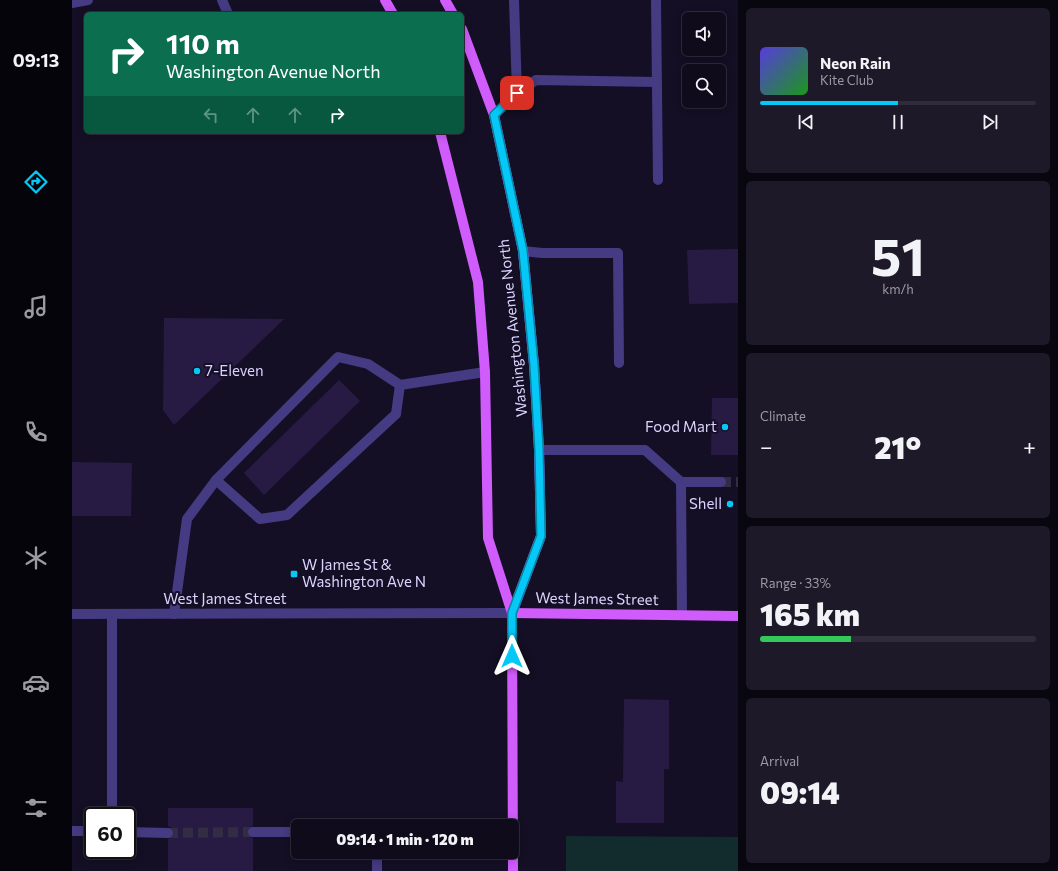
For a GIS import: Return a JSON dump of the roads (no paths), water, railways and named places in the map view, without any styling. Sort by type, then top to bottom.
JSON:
[{"type":"main road","points":[[385,0],[392,12]]},
{"type":"main road","points":[[445,0],[453,12]]},
{"type":"main road","name":"Washington Avenue North","points":[[464,34],[494,115],[523,251],[534,365],[539,450],[541,536],[512,613]]},
{"type":"main road","name":"Washington Avenue North","points":[[441,134],[478,282],[485,372],[488,538],[512,613],[513,819]]},
{"type":"main road","name":"West James Street","points":[[512,613],[738,616]]},
{"type":"main road","name":"Washington Avenue North","points":[[513,859],[513,871]]},
{"type":"street","points":[[72,4],[88,0]]},
{"type":"street","points":[[222,0],[227,12]]},
{"type":"street","points":[[514,0],[517,93]]},
{"type":"street","points":[[656,0],[658,180]]},
{"type":"street","points":[[494,115],[517,93],[536,80],[657,82]]},
{"type":"street","points":[[523,251],[542,253],[618,253],[619,363]]},
{"type":"street","points":[[174,614],[187,519],[216,480],[338,357],[368,364],[400,385],[485,372]]},
{"type":"street","points":[[216,480],[260,519],[287,515],[396,414],[400,385]]},
{"type":"street","points":[[539,450],[645,450],[681,482],[721,482]]},
{"type":"street","points":[[681,482],[682,615]]},
{"type":"street","name":"West James Street","points":[[72,614],[512,613]]},
{"type":"street","points":[[112,614],[112,807]]},
{"type":"street","points":[[72,831],[84,831]]},
{"type":"street","points":[[136,832],[168,833]]},
{"type":"street","points":[[253,832],[291,832]]},
{"type":"street","points":[[377,859],[377,871]]},
{"type":"tunnel","points":[[721,482],[738,482]]},
{"type":"tunnel","points":[[168,833],[253,832]]},
{"type":"place","name":"7-Eleven","points":[[197,371]]},
{"type":"place","name":"Food Mart","points":[[725,427]]},
{"type":"place","name":"Shell","points":[[730,504]]},
{"type":"place","name":"W James St & Washington Ave N","points":[[294,574]]}]
